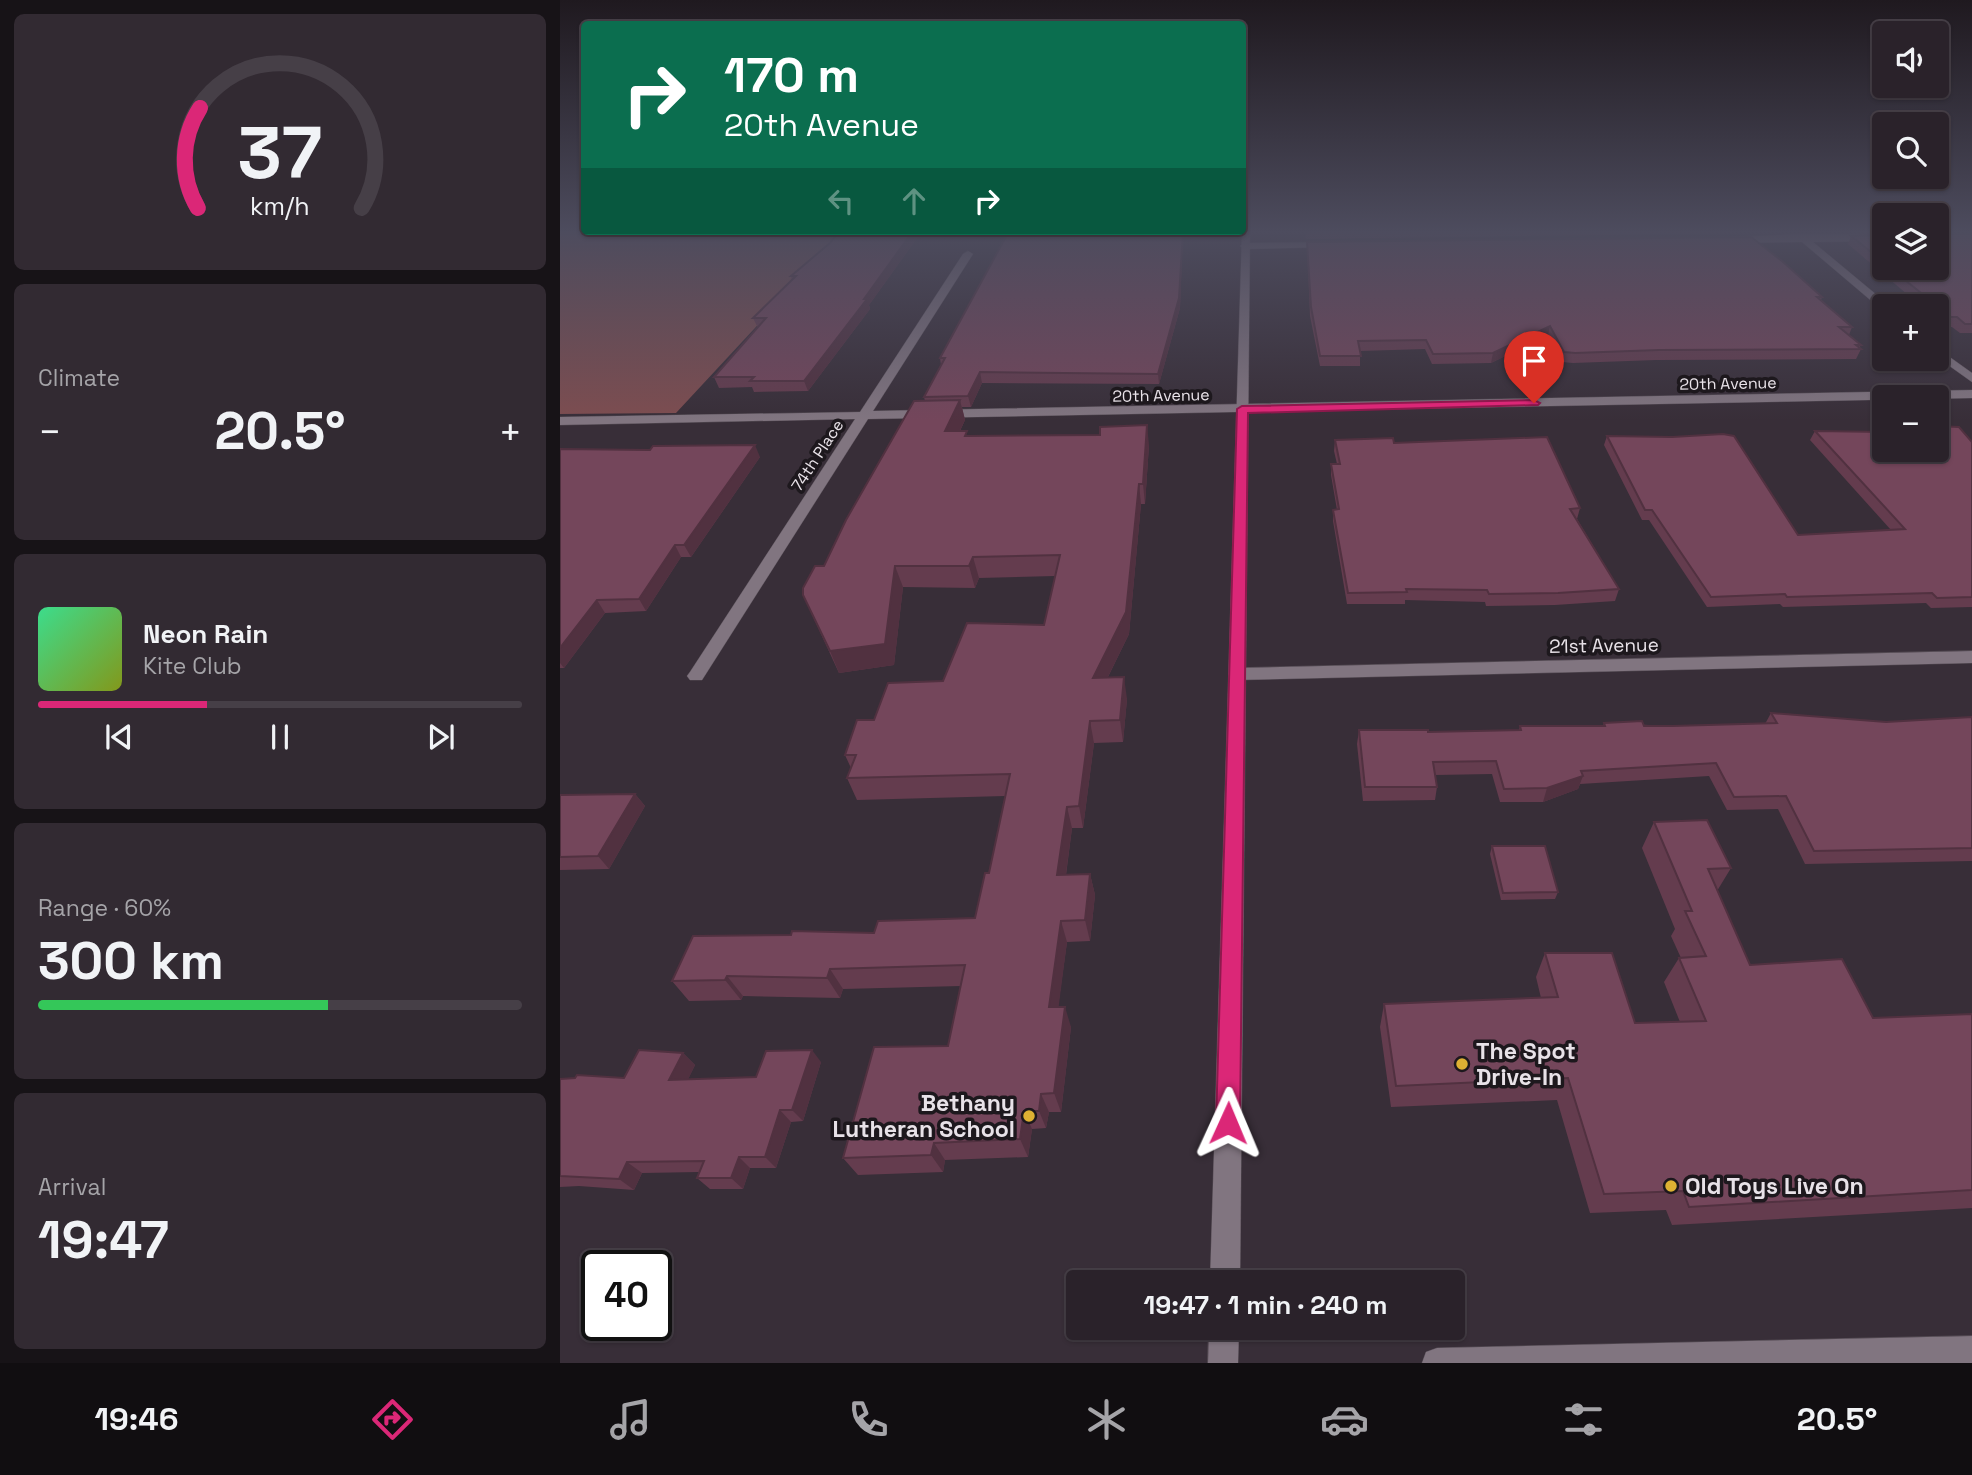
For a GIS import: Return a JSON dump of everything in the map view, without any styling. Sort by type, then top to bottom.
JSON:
[{"type":"street","name":"74th Place","points":[[696,676],[942,294]]},
{"type":"street","points":[[1225,1270],[1244,294]]},
{"type":"street","points":[[1949,361],[1972,379]]},
{"type":"street","points":[[1954,365],[1972,364]]},
{"type":"street","name":"20th Avenue","points":[[560,421],[1972,394]]},
{"type":"street","name":"21st Avenue","points":[[1237,674],[1972,657]]},
{"type":"street","points":[[1223,1363],[1224,1340]]},
{"type":"street","points":[[1437,1363],[1972,1350]]},
{"type":"shaded area","points":[[560,294],[787,294],[676,413],[560,414]]},
{"type":"building","points":[[778,294],[868,294],[864,299],[867,299],[804,381],[750,381],[754,377],[714,377],[766,318],[753,318]]},
{"type":"building","points":[[975,294],[1179,294],[1158,374],[980,372],[968,396],[924,397],[945,358],[940,358]]},
{"type":"building","points":[[1310,294],[1818,294],[1822,297],[1817,297],[1852,327],[1839,327],[1861,345],[1856,345],[1861,349],[1575,353],[1564,352],[1550,326],[1493,353],[1433,354],[1426,340],[1358,341],[1361,356],[1320,356]]},
{"type":"building","points":[[1922,294],[1972,294],[1972,324],[1965,324],[1957,317],[1949,315],[1949,294]]},
{"type":"building","points":[[960,400],[945,431],[967,431],[965,436],[1100,435],[1100,427],[1147,425],[1143,484],[1139,484],[1126,612],[1093,678],[1124,677],[1120,720],[1090,721],[1079,806],[1067,807],[1057,875],[1090,874],[1085,920],[1061,921],[1049,1007],[1065,1007],[1054,1093],[1041,1094],[1039,1111],[1024,1111],[1020,1139],[934,1143],[931,1155],[843,1158],[874,1047],[948,1046],[965,965],[830,969],[827,978],[727,976],[725,980],[672,981],[693,936],[791,935],[792,931],[874,933],[878,921],[975,918],[985,873],[989,873],[1010,774],[847,778],[856,755],[845,755],[857,720],[874,720],[888,683],[943,681],[967,623],[1044,625],[1060,555],[973,557],[969,566],[895,566],[885,644],[830,651],[803,595],[803,588],[815,566],[824,566],[846,520],[914,401]]},
{"type":"building","points":[[1949,427],[1959,427],[1972,442],[1972,597],[1937,598],[1932,593],[1711,597],[1652,510],[1645,510],[1607,436],[1734,436],[1798,535],[1905,529],[1815,431],[1872,432],[1872,462],[1949,462]]},
{"type":"building","points":[[1547,437],[1580,508],[1570,509],[1619,589],[1489,594],[1487,590],[1406,589],[1407,592],[1348,593],[1333,510],[1339,509],[1331,464],[1340,464],[1335,440],[1393,438],[1394,443]]},
{"type":"building","points":[[755,445],[684,545],[675,545],[639,599],[597,600],[560,648],[560,449],[650,450],[653,446]]},
{"type":"building","points":[[1771,713],[1886,722],[1972,717],[1972,848],[1814,851],[1786,796],[1734,797],[1716,763],[1581,771],[1583,776],[1547,788],[1504,789],[1496,761],[1433,762],[1437,787],[1365,787],[1359,730],[1521,730],[1520,726],[1605,726],[1604,723],[1642,721],[1644,726],[1777,723]]},
{"type":"building","points":[[635,794],[598,856],[560,857],[560,795]]},
{"type":"building","points":[[1707,820],[1731,868],[1708,869],[1750,965],[1842,959],[1873,1018],[1972,1014],[1972,1190],[1689,1207],[1683,1191],[1604,1194],[1568,1078],[1396,1086],[1384,1004],[1558,997],[1545,953],[1612,953],[1635,1023],[1706,1021],[1679,958],[1706,956],[1685,911],[1692,911],[1654,822]]},
{"type":"building","points":[[1492,846],[1545,846],[1558,892],[1503,893]]},
{"type":"building","points":[[639,1050],[683,1053],[669,1080],[756,1077],[766,1051],[812,1050],[792,1110],[780,1110],[765,1157],[739,1157],[731,1178],[697,1178],[704,1161],[627,1162],[619,1179],[560,1176],[560,1079],[575,1078],[577,1075],[624,1078]]},
{"type":"place","name":"The Spot Drive-In","points":[[1462,1064]]},
{"type":"place","name":"Bethany Lutheran School","points":[[1029,1116]]},
{"type":"place","name":"Old Toys Live On","points":[[1671,1186]]},
{"type":"route","points":[[1228,1123],[1242,409],[1534,403]]}]
